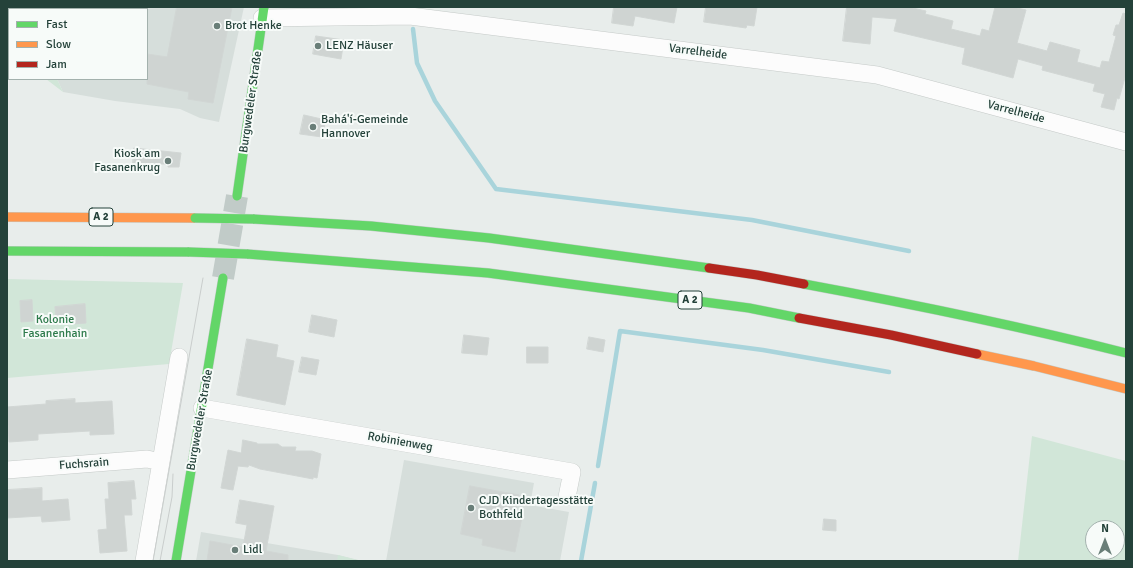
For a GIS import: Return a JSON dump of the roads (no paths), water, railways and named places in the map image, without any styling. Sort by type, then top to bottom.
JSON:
[{"type":"main road","name":"Burgwedeler Straße","points":[[237,196],[263,13]]},
{"type":"main road","name":"A 2","points":[[7,217],[195,218],[253,220],[371,226],[489,238],[757,275],[901,302],[1046,333],[1126,353]]},
{"type":"main road","name":"A 2","points":[[7,251],[189,252],[247,254],[488,273],[750,308],[913,340],[1034,366],[1126,389]]},
{"type":"main road","name":"Burgwedeler Straße","points":[[176,561],[223,278]]},
{"type":"street","name":"Varrelheide","points":[[263,13],[410,16],[877,75],[1126,142]]},
{"type":"street","points":[[144,561],[179,357]]},
{"type":"street","name":"Robinienweg","points":[[202,408],[572,472],[567,497]]},
{"type":"street","name":"Fuchsrain","points":[[7,470],[146,459],[161,462]]},
{"type":"waterway","points":[[413,29],[417,63],[435,101],[496,189],[752,220],[909,251]]},
{"type":"waterway","points":[[598,466],[620,331],[763,350],[889,372]]},
{"type":"waterway","points":[[581,561],[595,483]]},
{"type":"tunnel","points":[[223,278],[237,196]]},
{"type":"tram line","points":[[153,561],[203,278]]},
{"type":"tram line","points":[[160,561],[172,497],[173,474]]},
{"type":"place","name":"Brot Henke","points":[[217,26]]},
{"type":"place","name":"LENZ Häuser","points":[[318,46]]},
{"type":"place","name":"Bahá'í-Gemeinde Hannover","points":[[313,127]]},
{"type":"place","name":"Kiosk am Fasanenkrug","points":[[168,161]]},
{"type":"place","name":"CJD Kindertagesstätte Bothfeld","points":[[471,508]]},
{"type":"place","name":"Lidl","points":[[235,550]]},
{"type":"park label","name":"Kolonie Fasanenhain","points":[[55,327]]}]
